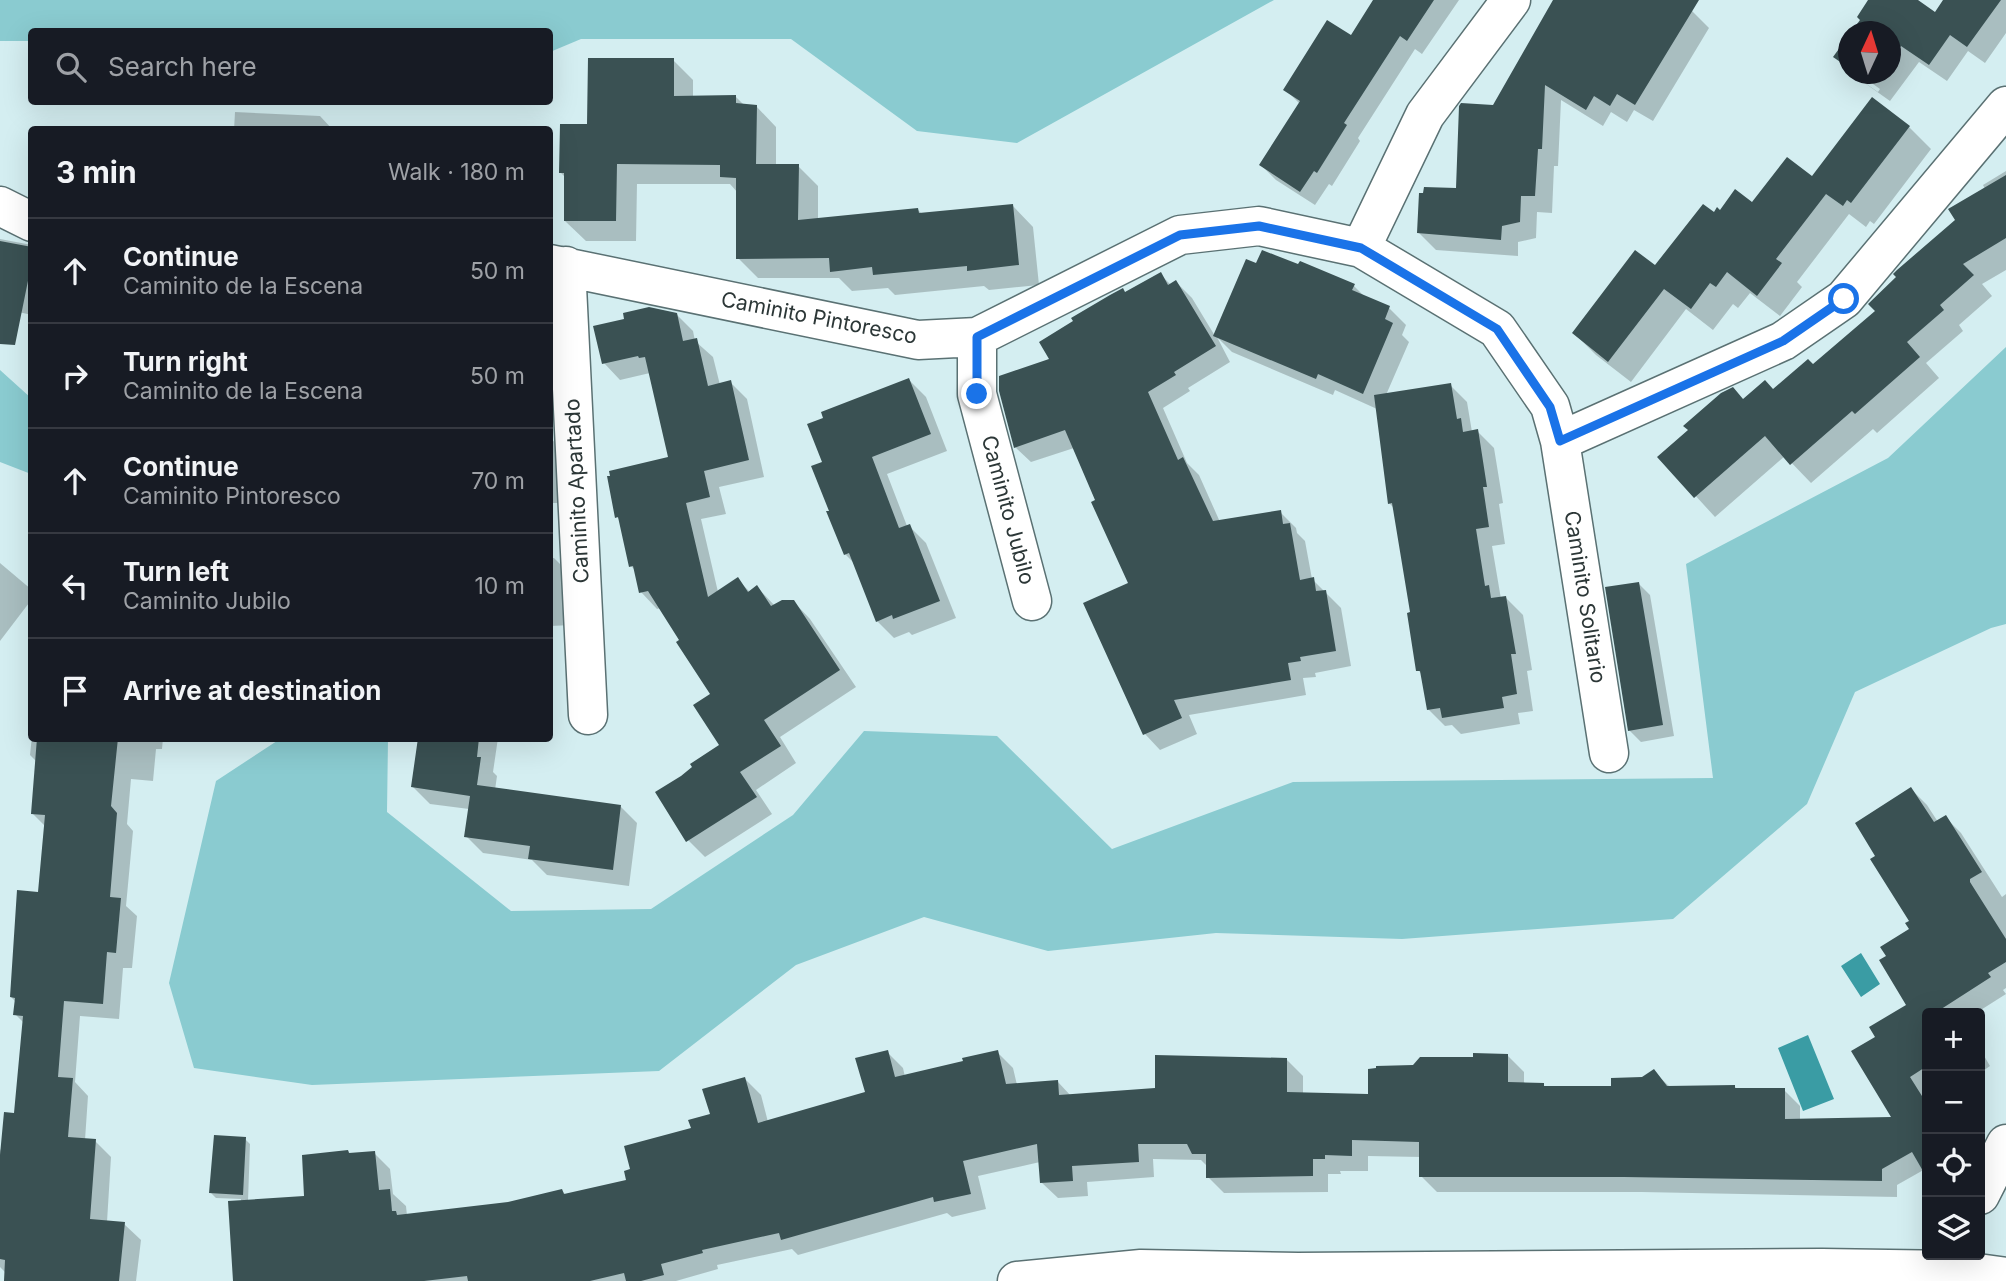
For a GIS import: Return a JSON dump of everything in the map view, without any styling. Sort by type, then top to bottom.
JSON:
[{"type":"street","points":[[1361,248],[1425,114],[1511,0]]},
{"type":"street","points":[[1560,441],[1783,341],[1844,299],[2006,106]]},
{"type":"street","points":[[0,206],[28,220]]},
{"type":"street","name":"Caminito Pintoresco","points":[[558,265],[918,340],[977,337],[1180,235],[1259,226],[1361,248]]},
{"type":"street","name":"Caminito Solitario","points":[[1361,248],[1497,329],[1550,407],[1560,441],[1609,752]]},
{"type":"street","name":"Caminito Apartado","points":[[558,265],[588,715]]},
{"type":"street","name":"Caminito Jubilo","points":[[977,337],[977,394],[1032,601]]},
{"type":"street","points":[[1985,1185],[2006,1144]]},
{"type":"street","points":[[1017,1281],[1140,1269],[1298,1277],[1737,1274],[1959,1262],[2006,1277]]},
{"type":"shaded area","points":[[0,0],[1274,0],[1017,143],[917,131],[791,39],[581,39],[553,51],[553,28],[28,28],[28,41],[0,41]]},
{"type":"shaded area","points":[[2006,347],[2006,624],[1991,628],[1855,692],[1807,804],[1673,919],[1402,939],[1216,933],[1048,951],[924,917],[796,965],[659,1071],[312,1085],[194,1068],[169,983],[216,781],[275,742],[388,742],[387,812],[511,911],[651,909],[793,815],[864,731],[997,736],[1112,849],[1293,782],[1713,778],[1686,564],[1888,458]]},
{"type":"shaded area","points":[[0,370],[28,395],[28,473],[0,462]]},
{"type":"shaded area","points":[[1861,953],[1880,984],[1861,997],[1841,966]]},
{"type":"shaded area","points":[[1808,1035],[1834,1099],[1803,1111],[1778,1048]]},
{"type":"building","points":[[1373,0],[1434,0],[1407,41],[1400,36],[1344,123],[1347,125],[1317,173],[1314,171],[1300,192],[1259,165],[1300,101],[1283,90],[1327,20],[1351,35]]},
{"type":"building","points":[[1553,0],[1699,0],[1635,105],[1617,94],[1610,106],[1594,96],[1586,110],[1545,85],[1542,149],[1538,149],[1535,196],[1521,196],[1520,222],[1502,226],[1501,240],[1417,233],[1419,193],[1423,193],[1424,187],[1456,188],[1459,106],[1461,103],[1493,105]]},
{"type":"building","points":[[1868,0],[1918,0],[1935,12],[1943,0],[2001,0],[1967,47],[1950,35],[1929,65],[1901,46],[1901,21],[1859,21],[1857,17]]},
{"type":"building","points":[[588,58],[674,58],[674,96],[736,95],[736,103],[757,105],[756,164],[799,164],[798,220],[918,208],[919,213],[1013,204],[1019,265],[967,271],[967,266],[873,275],[872,267],[830,272],[829,258],[736,259],[736,178],[720,177],[720,165],[617,164],[616,221],[564,221],[564,173],[559,173],[560,124],[587,124]]},
{"type":"building","points":[[1872,97],[1910,126],[1851,203],[1847,200],[1843,206],[1826,194],[1776,259],[1782,263],[1757,296],[1727,272],[1716,287],[1710,283],[1691,309],[1664,289],[1608,362],[1572,333],[1635,250],[1655,265],[1703,204],[1714,212],[1717,207],[1720,210],[1735,189],[1752,202],[1787,157],[1812,176]]},
{"type":"building","points":[[2006,175],[2006,238],[1963,264],[1974,275],[1940,305],[1944,310],[1907,342],[1920,357],[1855,414],[1852,411],[1790,465],[1765,436],[1694,498],[1657,457],[1688,430],[1683,426],[1721,393],[1733,387],[1743,399],[1765,380],[1773,389],[1808,359],[1813,364],[1875,311],[1868,304],[1896,277],[1893,274],[1955,220],[1948,209]]},
{"type":"building","points":[[0,241],[28,246],[28,281],[15,345],[0,344]]},
{"type":"building","points":[[1262,250],[1298,264],[1300,261],[1355,284],[1352,290],[1390,306],[1385,319],[1393,323],[1363,394],[1318,374],[1316,379],[1213,336],[1246,259],[1256,263]]},
{"type":"building","points":[[1161,272],[1168,285],[1176,280],[1216,346],[1148,392],[1178,460],[1183,457],[1213,521],[1281,510],[1283,524],[1290,523],[1300,580],[1314,577],[1316,591],[1326,590],[1336,651],[1300,657],[1301,661],[1288,663],[1291,680],[1174,700],[1182,718],[1143,735],[1083,603],[1128,583],[1091,502],[1095,500],[1065,430],[1014,448],[999,391],[999,376],[1049,359],[1039,342],[1073,321],[1071,318],[1110,295],[1123,288],[1125,292]]},
{"type":"building","points":[[649,307],[677,313],[683,341],[697,338],[708,386],[731,380],[749,460],[704,471],[710,497],[686,503],[708,597],[738,577],[748,592],[757,585],[771,606],[782,600],[794,600],[840,670],[764,720],[781,746],[740,772],[757,797],[686,842],[655,792],[681,776],[692,767],[690,764],[719,745],[693,705],[710,694],[676,642],[679,640],[648,591],[639,593],[633,566],[629,567],[618,517],[615,518],[607,476],[610,476],[609,471],[668,457],[645,357],[638,356],[602,364],[593,326],[624,319],[623,313]]},
{"type":"building","points":[[909,378],[931,434],[872,457],[899,528],[910,524],[940,601],[893,619],[892,615],[876,622],[849,553],[844,555],[826,511],[829,511],[811,466],[822,462],[807,424],[823,418],[821,412]]},
{"type":"building","points":[[1451,383],[1457,419],[1461,418],[1463,432],[1478,429],[1487,487],[1483,487],[1489,527],[1476,529],[1485,586],[1489,585],[1491,598],[1506,596],[1516,654],[1511,654],[1517,694],[1502,697],[1504,708],[1442,718],[1440,708],[1427,710],[1420,671],[1416,671],[1407,613],[1410,612],[1392,503],[1388,504],[1374,395]]},
{"type":"building","points":[[1639,582],[1663,725],[1628,731],[1605,587]]},
{"type":"building","points":[[37,742],[118,742],[111,806],[117,813],[110,897],[121,898],[116,953],[107,952],[103,1004],[64,1001],[58,1077],[73,1078],[68,1137],[96,1139],[90,1219],[125,1222],[119,1281],[4,1281],[5,1260],[0,1259],[0,1155],[4,1112],[14,1113],[23,1016],[13,1015],[15,998],[10,997],[17,890],[38,892],[45,815],[31,814]]},
{"type":"building","points":[[417,742],[479,742],[477,757],[481,757],[477,785],[621,805],[613,870],[528,859],[530,846],[464,837],[470,796],[411,787]]},
{"type":"building","points":[[1911,787],[1934,822],[1946,815],[1982,872],[1970,879],[1970,882],[2006,939],[2006,962],[1988,973],[1991,977],[1943,1008],[1922,1008],[1922,1069],[1910,1077],[1922,1096],[1922,1169],[1912,1152],[1882,1169],[1882,1181],[1419,1177],[1419,1142],[1352,1140],[1352,1156],[1325,1155],[1325,1159],[1313,1159],[1313,1176],[1206,1178],[1206,1154],[1192,1154],[1187,1144],[1138,1144],[1139,1162],[1072,1166],[1073,1181],[1040,1183],[1037,1144],[963,1161],[971,1194],[934,1202],[933,1197],[781,1240],[779,1233],[702,1250],[703,1253],[661,1264],[664,1275],[641,1281],[626,1281],[624,1273],[590,1281],[468,1281],[467,1276],[424,1281],[233,1281],[228,1201],[304,1196],[302,1155],[348,1150],[349,1153],[375,1151],[379,1190],[390,1189],[392,1211],[396,1211],[397,1215],[508,1202],[562,1189],[564,1194],[626,1180],[624,1171],[630,1169],[624,1146],[691,1128],[688,1120],[710,1114],[702,1089],[745,1077],[758,1123],[865,1092],[855,1058],[888,1050],[895,1077],[998,1050],[1006,1084],[1058,1080],[1059,1095],[1155,1088],[1155,1055],[1287,1058],[1287,1092],[1368,1094],[1368,1069],[1376,1066],[1413,1065],[1420,1057],[1473,1057],[1473,1053],[1508,1054],[1508,1082],[1544,1083],[1544,1086],[1611,1086],[1611,1078],[1642,1077],[1654,1069],[1667,1086],[1735,1085],[1735,1088],[1785,1088],[1785,1119],[1891,1117],[1851,1051],[1875,1037],[1869,1027],[1906,1005],[1879,960],[1886,956],[1880,947],[1909,929],[1905,923],[1909,921],[1870,859],[1875,856],[1855,823]]},
{"type":"building","points":[[214,1135],[246,1137],[243,1195],[209,1193]]},
{"type":"route","points":[[977,394],[977,337],[1180,235],[1259,226],[1361,248],[1497,329],[1550,407],[1560,441],[1783,341],[1844,299]]}]
